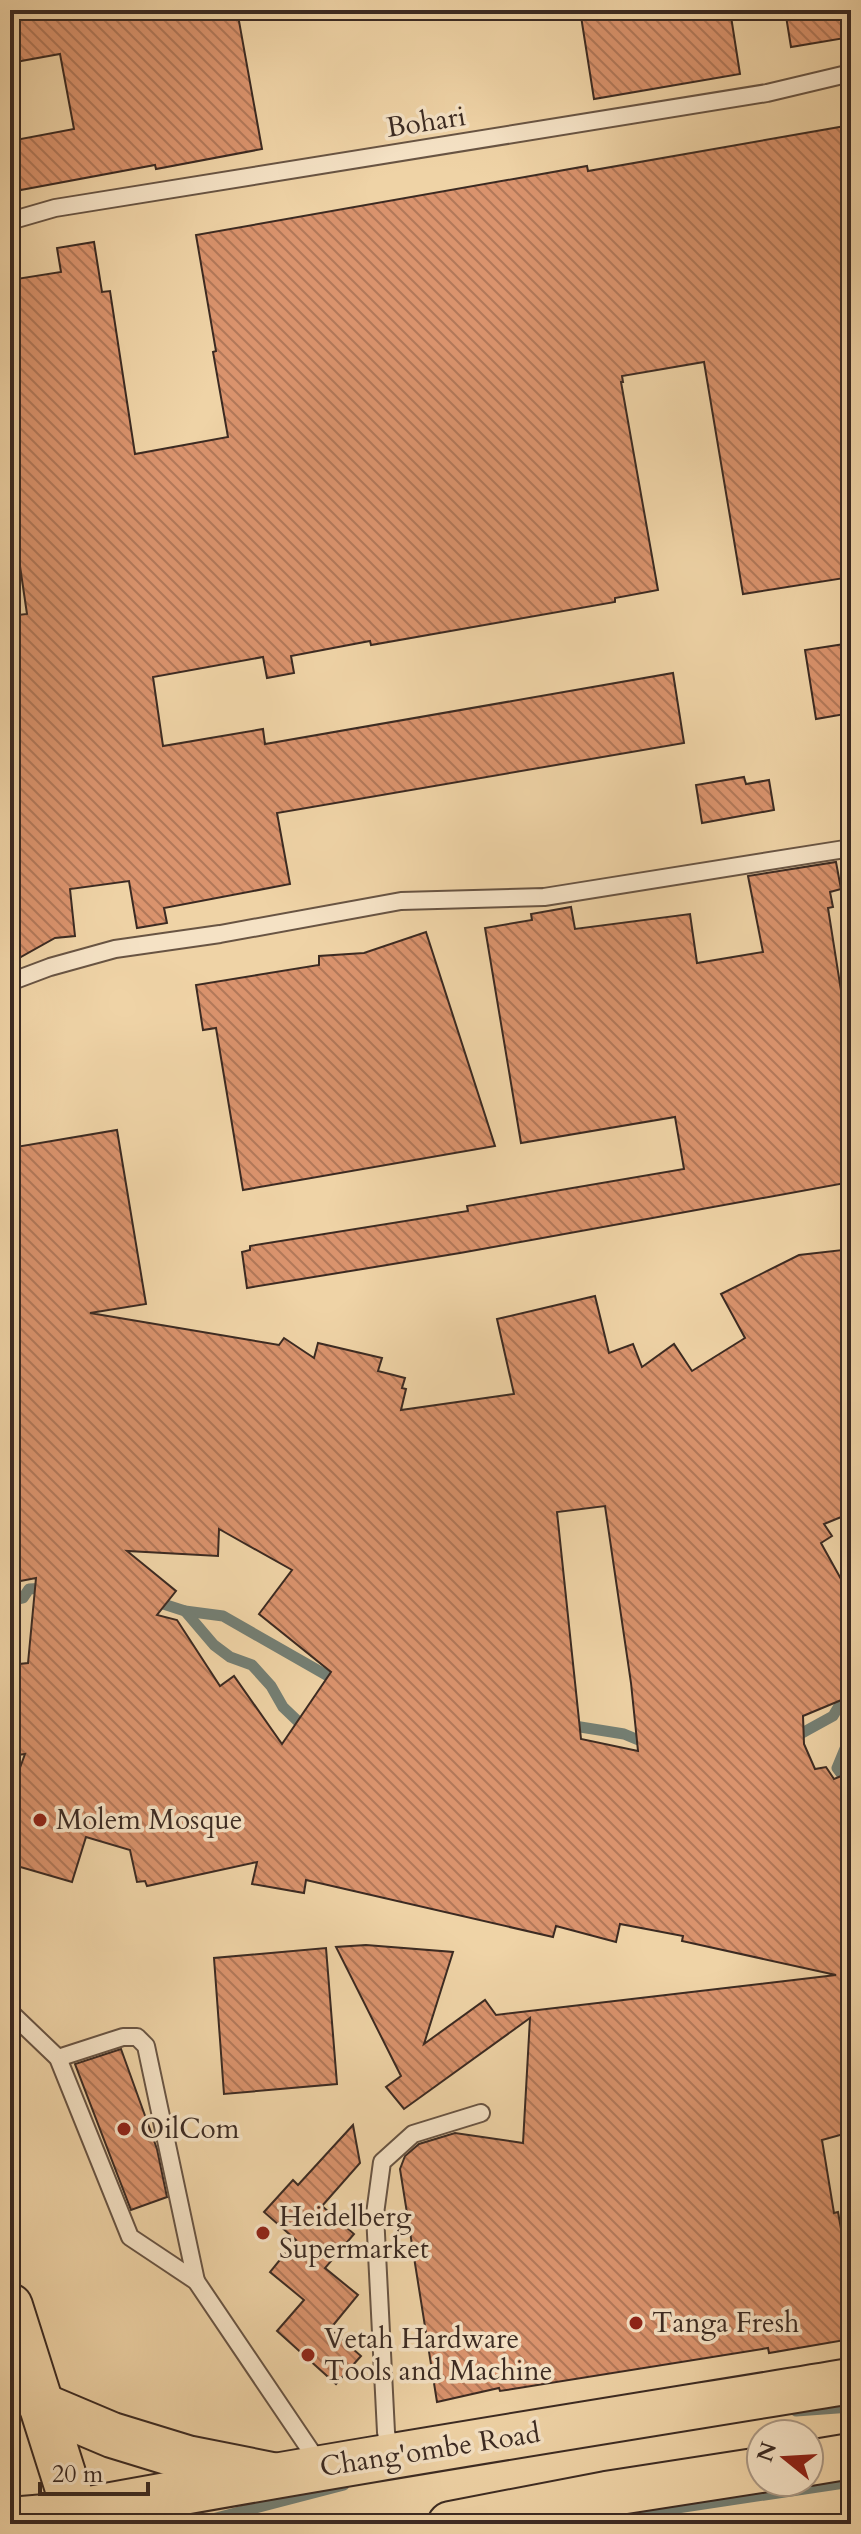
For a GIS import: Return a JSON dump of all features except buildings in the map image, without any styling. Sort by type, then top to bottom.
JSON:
[{"type":"main road","points":[[10,2306],[77,2518]]},
{"type":"main road","name":"Chang'ombe Road","points":[[10,2523],[77,2518],[272,2475],[392,2458],[851,2381]]},
{"type":"main road","points":[[41,2405],[127,2440],[187,2458],[272,2475]]},
{"type":"main road","points":[[825,2460],[851,2456]]},
{"type":"main road","points":[[450,2524],[590,2505],[745,2473]]},
{"type":"lane","name":"Bohari","points":[[10,221],[55,208],[767,93],[851,73]]},
{"type":"lane","points":[[10,982],[115,949],[220,934],[401,901],[544,897],[851,848]]},
{"type":"lane","points":[[10,2012],[58,2058],[130,2237],[196,2281]]},
{"type":"lane","points":[[58,2058],[123,2037],[137,2037],[146,2046],[196,2281],[321,2467]]},
{"type":"lane","points":[[392,2458],[386,2432],[375,2214],[382,2162],[413,2134],[481,2113]]},
{"type":"waterway","points":[[10,1601],[23,1598],[29,1589],[48,1588]]},
{"type":"waterway","points":[[154,1601],[185,1611],[223,1616],[339,1685]]},
{"type":"waterway","points":[[185,1611],[214,1645],[230,1657],[252,1665],[271,1686],[283,1707],[306,1729]]},
{"type":"waterway","points":[[793,1738],[833,1716],[851,1686]]},
{"type":"waterway","points":[[568,1725],[624,1734],[648,1744]]},
{"type":"waterway","points":[[851,1734],[837,1768],[846,1780],[851,1802]]},
{"type":"waterway","points":[[796,2411],[851,2407]]},
{"type":"waterway","points":[[571,2524],[851,2482]]},
{"type":"waterway","points":[[197,2523],[344,2485]]},
{"type":"place","name":"Molem Mosque","points":[[40,1820]]},
{"type":"place","name":"OilCom","points":[[124,2129]]},
{"type":"place","name":"Heidelberg Supermarket","points":[[263,2233]]},
{"type":"place","name":"Tanga Fresh","points":[[636,2323]]},
{"type":"place","name":"Vetah Hardware Tools and Machine","points":[[308,2355]]}]
